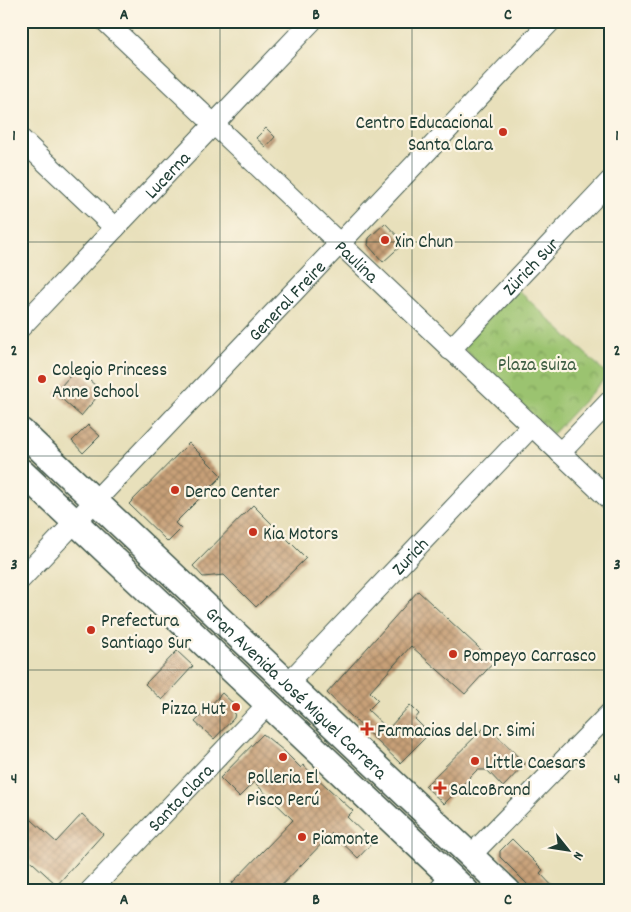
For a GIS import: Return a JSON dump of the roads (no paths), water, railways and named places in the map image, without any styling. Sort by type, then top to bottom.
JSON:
[{"type":"main road","name":"Gran Avenida José Miguel Carrera","points":[[21,431],[508,891]]},
{"type":"main road","name":"Gran Avenida José Miguel Carrera","points":[[21,471],[268,704],[452,886]]},
{"type":"main road","points":[[452,886],[457,861],[463,848]]},
{"type":"street","name":"Paulina","points":[[104,21],[610,500]]},
{"type":"street","name":"Lucerna","points":[[21,328],[312,21]]},
{"type":"street","name":"General Freire","points":[[21,579],[551,21]]},
{"type":"street","points":[[21,139],[116,228]]},
{"type":"street","name":"Zürich Sur","points":[[450,350],[610,182]]},
{"type":"street","points":[[560,453],[610,401]]},
{"type":"street","name":"Zurich","points":[[288,683],[532,426]]},
{"type":"street","name":"Santa Clara","points":[[90,891],[268,704]]},
{"type":"street","points":[[463,848],[610,713]]},
{"type":"place","name":"Centro Educacional Santa Clara","points":[[503,132]]},
{"type":"place","name":"Xin Chun","points":[[385,240]]},
{"type":"place","name":"Colegio Princess Anne School","points":[[42,379]]},
{"type":"place","name":"Derco Center","points":[[175,490]]},
{"type":"place","name":"Kia Motors","points":[[253,532]]},
{"type":"place","name":"Prefectura Santiago Sur","points":[[91,630]]},
{"type":"place","name":"Pompeyo Carrasco","points":[[453,654]]},
{"type":"place","name":"Pizza Hut","points":[[236,707]]},
{"type":"place","name":"Farmacias del Dr. Simi","points":[[367,729]]},
{"type":"place","name":"Polleria El Pisco Perú","points":[[283,757]]},
{"type":"place","name":"Little Caesars","points":[[475,761]]},
{"type":"place","name":"SalcoBrand","points":[[440,788]]},
{"type":"place","name":"Piamonte","points":[[302,837]]},
{"type":"park label","name":"Plaza suiza","points":[[537,363]]}]
